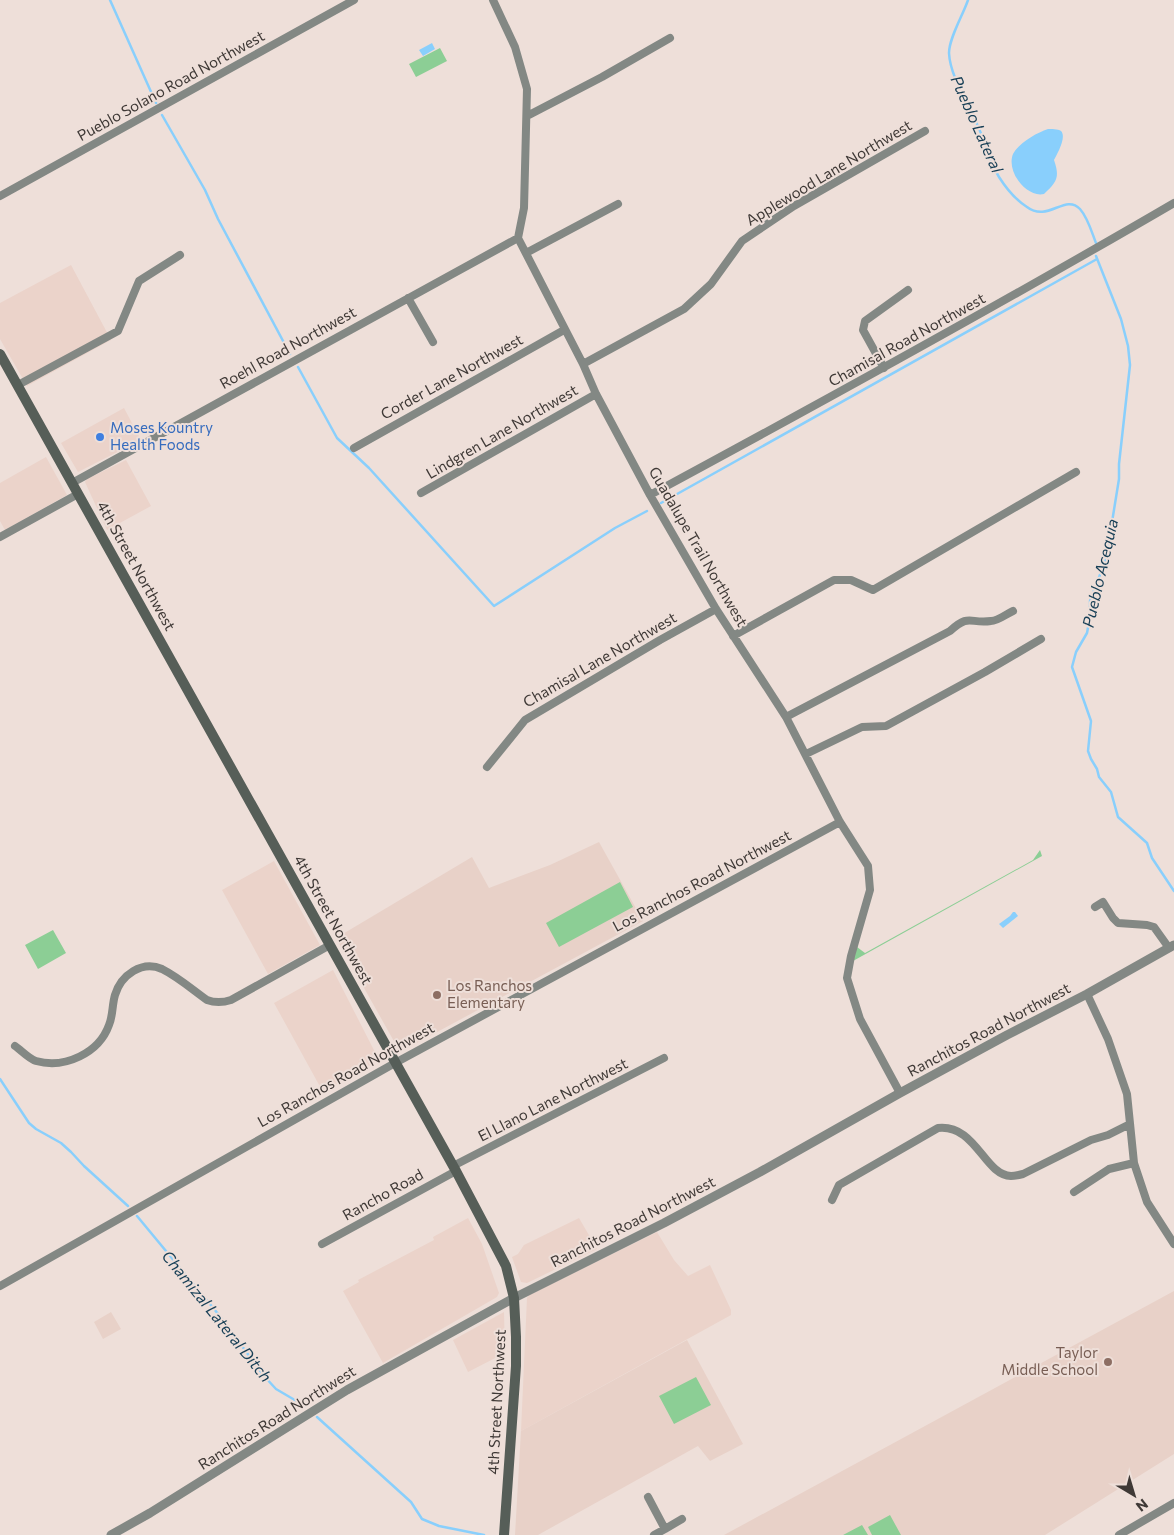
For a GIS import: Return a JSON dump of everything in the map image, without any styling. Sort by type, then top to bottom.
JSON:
[{"type":"main road","name":"4th Street Northwest","points":[[0,354],[455,1169],[506,1266],[514,1298],[516,1366],[503,1533]]},
{"type":"street","name":"Pueblo Solano Road Northwest","points":[[0,196],[354,0]]},
{"type":"street","points":[[493,0],[515,48],[527,89],[524,208],[518,238]]},
{"type":"street","points":[[527,116],[602,77],[670,38]]},
{"type":"street","name":"Applewood Lane Northwest","points":[[583,364],[652,328],[684,308],[711,284],[742,241],[794,206],[925,131]]},
{"type":"street","points":[[526,253],[618,204]]},
{"type":"street","name":"Chamisal Road Northwest","points":[[650,495],[1045,279],[1174,204]]},
{"type":"street","name":"Guadalupe Trail Northwest","points":[[518,238],[583,364],[596,394],[650,495],[716,609],[786,717],[840,822],[868,866],[870,890],[851,956],[848,978],[860,1019],[900,1093]]},
{"type":"street","name":"Roehl Road Northwest","points":[[72,483],[518,238]]},
{"type":"street","points":[[18,385],[118,331],[139,281],[180,255]]},
{"type":"street","points":[[884,368],[863,330],[865,321],[908,290]]},
{"type":"street","points":[[408,298],[433,342]]},
{"type":"street","name":"Corder Lane Northwest","points":[[354,448],[564,330]]},
{"type":"street","name":"Lindgren Lane Northwest","points":[[421,493],[596,394]]},
{"type":"street","points":[[733,636],[834,580],[851,580],[873,590],[1076,472]]},
{"type":"street","points":[[0,537],[78,494]]},
{"type":"street","name":"Chamisal Lane Northwest","points":[[487,767],[525,720],[716,609]]},
{"type":"street","points":[[786,717],[950,631],[961,621],[992,621],[1013,611]]},
{"type":"street","points":[[806,754],[862,727],[886,726],[1041,639]]},
{"type":"street","name":"Los Ranchos Road Northwest","points":[[0,1286],[395,1063],[840,822]]},
{"type":"street","points":[[1096,906],[1104,902],[1118,923],[1147,925],[1154,928],[1171,946]]},
{"type":"street","points":[[15,1046],[35,1061],[57,1063],[73,1060],[88,1052],[100,1041],[110,1025],[115,994],[122,980],[130,972],[141,968],[152,967],[161,969],[207,1000],[214,1003],[224,1002],[274,977],[330,945]]},
{"type":"street","name":"Ranchitos Road Northwest","points":[[111,1535],[150,1513],[335,1397],[514,1298],[664,1223],[760,1172],[900,1093],[1087,994],[1171,946]]},
{"type":"street","points":[[1087,994],[1108,1039],[1123,1080],[1127,1094],[1134,1163],[1147,1202],[1174,1244]]},
{"type":"street","name":"El Llano Lane Northwest","points":[[455,1169],[664,1058]]},
{"type":"street","points":[[832,1200],[839,1184],[938,1128],[948,1127],[956,1129],[997,1170],[1011,1176],[1023,1174],[1091,1140],[1108,1135],[1130,1124]]},
{"type":"street","points":[[1074,1192],[1109,1169],[1134,1163]]},
{"type":"street","name":"Rancho Road","points":[[322,1244],[455,1169]]},
{"type":"street","points":[[648,1497],[665,1529]]},
{"type":"street","points":[[1119,1535],[1174,1503]]},
{"type":"street","points":[[654,1535],[682,1519]]},
{"type":"shaded area","points":[[71,265],[111,340],[27,386],[0,339],[0,303]]},
{"type":"shaded area","points":[[124,408],[141,440],[78,472],[61,443]]},
{"type":"shaded area","points":[[46,457],[67,495],[5,530],[0,521],[0,483]]},
{"type":"shaded area","points":[[126,460],[151,506],[107,530],[85,482],[87,479]]},
{"type":"shaded area","name":"Los Ranchos Elementary","points":[[599,842],[643,921],[400,1052],[336,938],[472,857],[489,888],[550,865]]},
{"type":"shaded area","points":[[274,861],[320,945],[268,974],[222,890]]},
{"type":"shaded area","points":[[333,970],[379,1060],[323,1092],[274,1003]]},
{"type":"shaded area","points":[[468,1218],[482,1244],[499,1293],[497,1297],[383,1363],[343,1291],[359,1282],[358,1280],[434,1240],[433,1237]]},
{"type":"shaded area","points":[[579,1218],[597,1249],[527,1283],[521,1282],[512,1257],[518,1254],[524,1245]]},
{"type":"shaded area","points":[[657,1232],[674,1260],[688,1276],[710,1265],[731,1310],[731,1315],[521,1431],[527,1298],[529,1295]]},
{"type":"shaded area","name":"Taylor Middle School","points":[[1174,1291],[1174,1454],[1045,1535],[724,1535]]},
{"type":"shaded area","points":[[111,1312],[121,1329],[103,1339],[94,1322]]},
{"type":"shaded area","points":[[504,1312],[505,1353],[468,1372],[453,1340]]},
{"type":"shaded area","points":[[687,1340],[743,1444],[710,1461],[698,1446],[538,1535],[515,1535],[521,1431]]},
{"type":"green space","points":[[440,48],[447,61],[416,77],[409,64]]},
{"type":"green space","points":[[1040,850],[1042,856],[853,961],[857,947],[865,953],[1033,860]]},
{"type":"green space","points":[[620,882],[633,907],[559,947],[546,923]]},
{"type":"green space","points":[[53,930],[66,953],[38,969],[25,945]]},
{"type":"green space","points":[[696,1377],[711,1405],[674,1424],[659,1396]]},
{"type":"green space","points":[[890,1515],[901,1535],[872,1535],[868,1527]]},
{"type":"green space","points":[[862,1525],[868,1535],[843,1535]]},
{"type":"water","points":[[432,43],[435,49],[423,56],[419,50]]},
{"type":"water","points":[[1048,129],[1060,130],[1063,134],[1061,146],[1054,160],[1057,175],[1044,194],[1037,194],[1024,188],[1019,182],[1012,168],[1013,154],[1024,142]]},
{"type":"water","points":[[1013,912],[1018,916],[1003,928],[999,924]]},
{"type":"waterway","points":[[110,0],[156,103]]},
{"type":"waterway","name":"Pueblo Lateral","points":[[968,0],[951,40],[950,62],[956,80],[999,177],[1015,197],[1035,211],[1042,212],[1068,204],[1080,209],[1088,221],[1096,243]]},
{"type":"waterway","points":[[162,115],[205,190],[218,219],[290,354]]},
{"type":"waterway","name":"Pueblo Acequia","points":[[1096,256],[1121,319],[1128,346],[1130,365],[1119,479],[1106,559],[1090,601],[1087,633],[1076,652],[1072,667],[1091,721],[1088,751],[1099,777],[1111,792],[1118,817],[1147,843],[1152,858],[1174,891]]},
{"type":"waterway","points":[[661,503],[1097,259]]},
{"type":"waterway","points":[[298,367],[337,438],[369,468],[494,606],[615,528],[647,511]]},
{"type":"waterway","name":"Chamizal Lateral Ditch","points":[[0,1079],[29,1123],[61,1143],[128,1206]]},
{"type":"waterway","name":"Chamizal Lateral Ditch","points":[[137,1216],[219,1315],[264,1376],[276,1389],[305,1406]]},
{"type":"waterway","name":"Chamizal Lateral Ditch","points":[[317,1417],[411,1502],[422,1519],[439,1526],[484,1535]]},
{"type":"place","name":"Moses Kountry Health Foods","points":[[100,437]]},
{"type":"place","name":"Los Ranchos Elementary","points":[[437,995]]},
{"type":"place","name":"Taylor Middle School","points":[[1108,1362]]}]
